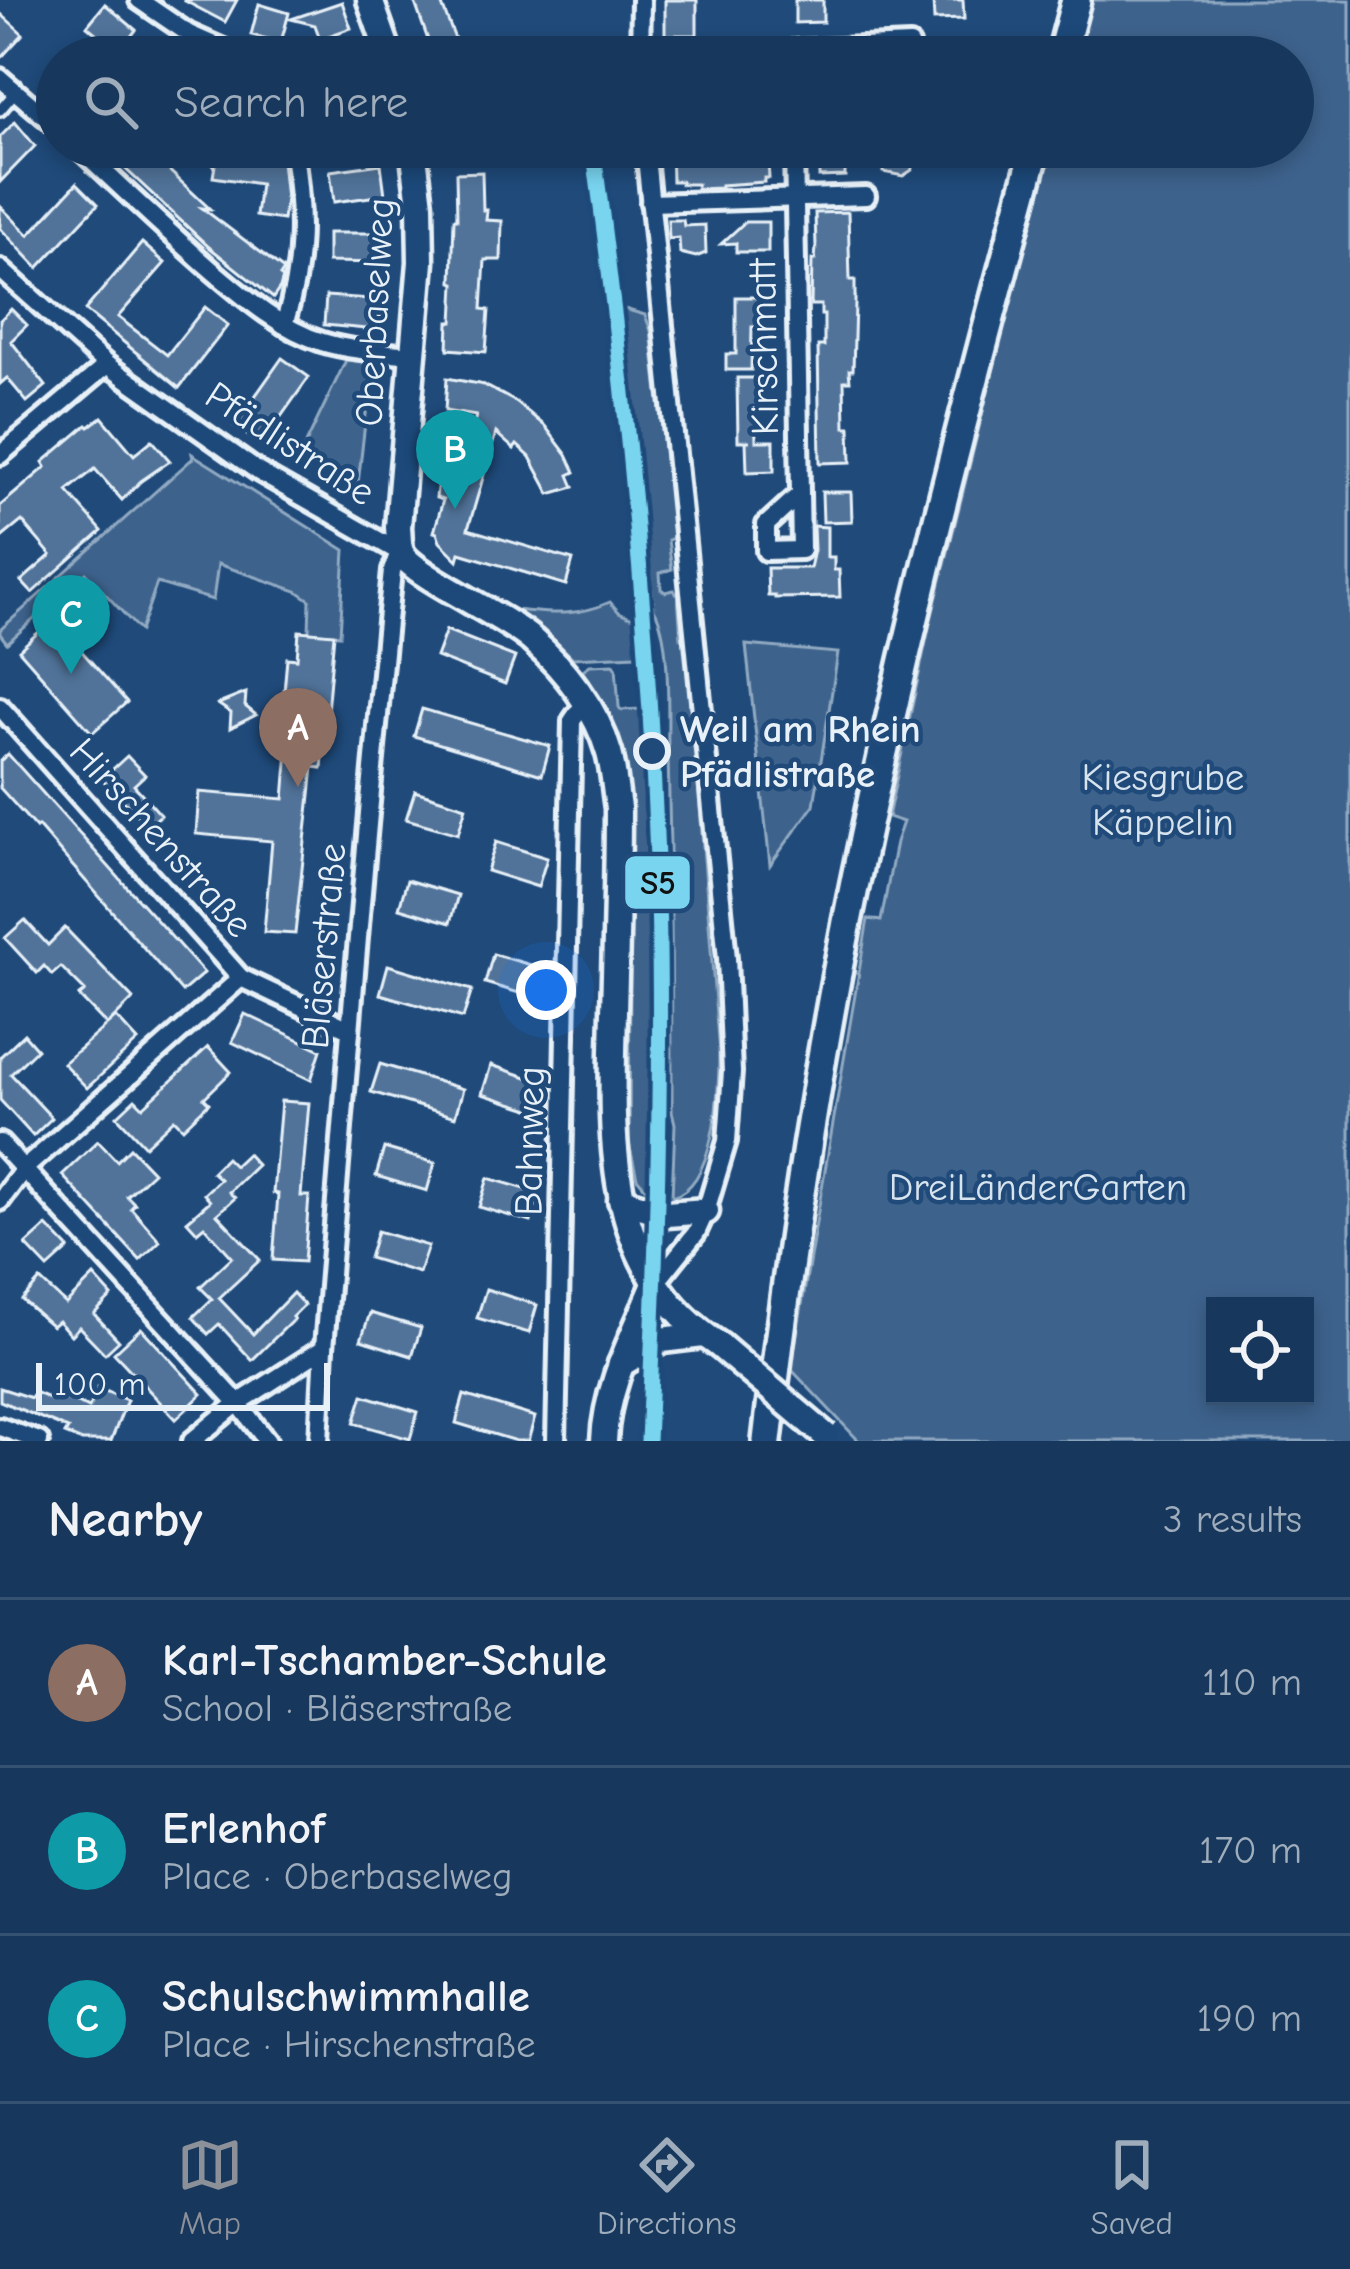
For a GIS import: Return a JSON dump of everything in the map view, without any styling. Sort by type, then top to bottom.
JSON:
[{"type":"main road","points":[[1067,36],[1076,0]]},
{"type":"main road","points":[[767,1441],[794,1229],[856,877],[907,648],[1030,168]]},
{"type":"street","points":[[140,0],[194,36]]},
{"type":"street","points":[[370,0],[383,36]]},
{"type":"street","points":[[640,0],[640,36]]},
{"type":"street","points":[[0,78],[36,108]]},
{"type":"street","points":[[100,168],[234,289],[284,325],[346,348],[413,355]]},
{"type":"street","points":[[284,325],[296,287],[301,234],[296,168]]},
{"type":"street","name":"Oberbaselweg","points":[[399,552],[421,262],[416,168]]},
{"type":"street","points":[[604,1441],[604,1414],[656,1284],[696,1233],[706,1210],[727,1141],[732,1072],[727,958],[646,168]]},
{"type":"street","name":"Kirschmatt","points":[[794,168],[800,494]]},
{"type":"street","points":[[650,203],[866,196]]},
{"type":"street","name":"Pfädlistraße","points":[[0,269],[107,365],[259,472],[399,552],[412,566],[531,638],[585,702],[610,758],[618,808],[611,1124],[620,1200],[656,1284],[711,1340],[828,1439]]},
{"type":"street","points":[[0,455],[107,365]]},
{"type":"street","name":"Bläserstraße","points":[[319,1441],[349,1029],[392,571],[399,552]]},
{"type":"street","name":"Bahnweg","points":[[556,1441],[572,722],[585,702]]},
{"type":"street","name":"Hirschenstraße","points":[[1,711],[241,977],[349,1029]]},
{"type":"street","points":[[0,1201],[25,1169],[241,977]]},
{"type":"street","points":[[0,1142],[238,1403],[267,1441]]},
{"type":"street","points":[[620,1200],[667,1214],[706,1210]]},
{"type":"street","points":[[621,1364],[662,1340],[711,1340]]},
{"type":"street","points":[[192,1441],[238,1403],[324,1348]]},
{"type":"street","points":[[0,1427],[39,1441]]},
{"type":"lane","points":[[0,110],[17,90]]},
{"type":"green space","points":[[1088,0],[1350,0],[1350,1441],[859,1441],[791,1369],[868,919],[881,921],[903,822],[888,817],[929,628],[1044,168],[1314,168],[1314,36],[1079,36]]},
{"type":"green space","points":[[621,308],[645,315],[651,331],[674,538],[668,540],[672,569],[660,573],[661,589],[674,590],[678,597],[681,638],[687,639],[719,1053],[716,1112],[706,1156],[687,1189],[672,1197],[675,1124],[667,679],[664,639],[654,609]]},
{"type":"green space","points":[[346,360],[372,362],[358,484],[300,456]]},
{"type":"green space","points":[[192,454],[345,550],[340,635],[309,632],[310,600],[297,591],[218,564],[213,600],[157,583],[140,631],[86,573],[7,643],[0,630],[193,458]]},
{"type":"green space","points":[[610,602],[635,619],[636,655],[573,658],[514,610],[573,612]]},
{"type":"green space","points":[[746,645],[838,653],[814,805],[770,865]]},
{"type":"green space","points":[[614,664],[619,707],[641,709],[647,872],[652,873],[649,1192],[637,1178],[629,1143],[631,806],[624,805],[577,674],[590,665]]},
{"type":"building","points":[[183,0],[237,0],[225,22]]},
{"type":"building","points":[[414,0],[440,0],[454,36],[427,36]]},
{"type":"building","points":[[665,0],[697,0],[697,35],[665,35]]},
{"type":"building","points":[[795,0],[823,0],[823,22],[795,23]]},
{"type":"building","points":[[933,0],[963,0],[964,19],[934,20]]},
{"type":"building","points":[[342,2],[351,28],[319,36],[315,25],[291,19]]},
{"type":"building","points":[[105,4],[136,30],[131,36],[99,36],[87,26]]},
{"type":"building","points":[[259,4],[289,13],[283,36],[251,35]]},
{"type":"building","points":[[0,13],[23,34],[0,59]]},
{"type":"building","points":[[15,122],[35,146],[0,182],[0,137]]},
{"type":"building","points":[[124,168],[166,168],[210,209],[202,208],[284,270],[280,288],[273,298],[209,247]]},
{"type":"building","points":[[214,168],[283,168],[283,220],[256,216],[260,184],[213,177]]},
{"type":"building","points":[[382,168],[385,195],[334,202],[330,171]]},
{"type":"building","points":[[672,168],[768,168],[764,182],[721,188],[697,189],[697,184],[672,181]]},
{"type":"building","points":[[819,168],[845,168],[845,176],[819,177]]},
{"type":"building","points":[[883,168],[912,168],[903,176],[883,172]]},
{"type":"building","points":[[482,172],[486,220],[502,221],[501,260],[485,260],[486,352],[448,349],[455,283],[456,173]]},
{"type":"building","points":[[77,183],[98,204],[38,268],[0,228],[0,206],[29,235]]},
{"type":"building","points":[[848,212],[850,280],[855,280],[853,370],[849,370],[850,381],[844,381],[851,462],[820,463],[818,346],[824,346],[824,315],[821,305],[811,305],[815,213]]},
{"type":"building","points":[[668,220],[683,220],[684,226],[705,225],[706,253],[696,257],[680,253],[679,238],[669,239]]},
{"type":"building","points":[[745,222],[768,222],[768,252],[736,252],[736,243],[721,244]]},
{"type":"building","points":[[328,233],[387,233],[383,263],[328,262]]},
{"type":"building","points":[[142,243],[165,263],[118,317],[167,355],[205,307],[228,325],[179,388],[85,310]]},
{"type":"building","points":[[326,296],[384,300],[377,330],[324,325]]},
{"type":"building","points":[[736,297],[763,297],[763,327],[752,327],[751,370],[726,370],[726,354],[736,354]]},
{"type":"building","points":[[11,309],[27,325],[11,341],[46,386],[27,402],[7,378],[0,384],[0,320]]},
{"type":"building","points":[[282,358],[309,377],[261,445],[234,426]]},
{"type":"building","points":[[447,378],[484,385],[516,402],[545,426],[567,455],[575,472],[569,475],[574,487],[550,494],[530,457],[496,433],[468,529],[573,560],[566,585],[460,553],[458,560],[434,532],[443,500],[436,498],[442,441],[466,448],[476,416],[445,411]]},
{"type":"building","points":[[737,378],[763,378],[762,407],[755,407],[756,441],[774,441],[774,471],[747,472],[746,441],[738,441]]},
{"type":"building","points":[[102,417],[134,455],[152,440],[170,461],[122,500],[95,469],[67,491],[102,531],[32,593],[21,581],[51,555],[22,521],[0,539],[0,506],[46,467],[43,462]]},
{"type":"building","points":[[822,492],[851,492],[852,521],[823,522]]},
{"type":"building","points":[[813,526],[827,527],[827,557],[834,557],[834,570],[839,570],[840,597],[768,596],[767,568],[810,568]]},
{"type":"building","points":[[53,619],[127,702],[92,733],[19,650]]},
{"type":"building","points":[[446,630],[515,657],[505,684],[436,657]]},
{"type":"building","points":[[299,631],[334,634],[322,768],[313,767],[295,934],[264,932],[272,841],[196,834],[199,792],[284,799],[289,738],[280,737],[287,658],[297,659]]},
{"type":"building","points":[[246,693],[245,706],[256,715],[230,728],[231,713],[218,704]]},
{"type":"building","points":[[422,709],[550,746],[542,775],[414,736]]},
{"type":"building","points":[[8,754],[204,973],[182,992],[0,788],[0,761]]},
{"type":"building","points":[[127,756],[145,775],[134,785],[161,815],[148,826],[102,779]]},
{"type":"building","points":[[415,791],[466,807],[458,834],[406,819]]},
{"type":"building","points":[[496,842],[547,858],[538,887],[487,871]]},
{"type":"building","points":[[407,880],[458,895],[450,923],[399,908]]},
{"type":"building","points":[[25,920],[48,945],[65,928],[133,999],[107,1025],[79,996],[85,991],[61,967],[52,975],[44,966],[37,973],[5,938]]},
{"type":"building","points":[[493,954],[545,969],[536,998],[485,983]]},
{"type":"building","points":[[388,965],[472,990],[463,1018],[380,994]]},
{"type":"building","points":[[245,1014],[321,1050],[311,1080],[232,1042]]},
{"type":"building","points":[[116,1017],[138,1041],[87,1088],[63,1063]]},
{"type":"building","points":[[24,1034],[37,1049],[11,1074],[52,1118],[33,1136],[0,1100],[0,1057]]},
{"type":"building","points":[[208,1047],[231,1072],[183,1128],[174,1119],[145,1146],[117,1116],[135,1099],[143,1107]]},
{"type":"building","points":[[380,1064],[463,1089],[455,1117],[371,1092]]},
{"type":"building","points":[[491,1065],[542,1082],[533,1110],[482,1094]]},
{"type":"building","points":[[281,1101],[309,1103],[301,1196],[309,1196],[304,1262],[273,1260]]},
{"type":"building","points":[[98,1141],[117,1161],[130,1148],[153,1172],[127,1196],[135,1204],[131,1208],[160,1241],[140,1260],[62,1175]]},
{"type":"building","points":[[384,1148],[435,1163],[427,1191],[376,1176]]},
{"type":"building","points":[[247,1154],[257,1165],[229,1192],[235,1198],[217,1214],[260,1260],[219,1298],[253,1334],[293,1293],[304,1305],[252,1360],[219,1324],[208,1334],[193,1317],[212,1299],[200,1287],[232,1257],[204,1226],[197,1232],[187,1221],[210,1201],[204,1194],[220,1179],[212,1172],[226,1158],[234,1166]]},
{"type":"building","points":[[488,1178],[539,1193],[531,1222],[479,1207]]},
{"type":"building","points":[[47,1226],[69,1249],[48,1268],[26,1245]]},
{"type":"building","points":[[377,1231],[428,1246],[419,1273],[369,1258]]},
{"type":"building","points":[[94,1276],[112,1296],[94,1314],[119,1341],[105,1354],[79,1327],[71,1335],[58,1321],[52,1326],[22,1300],[40,1280],[66,1304]]},
{"type":"building","points":[[486,1289],[537,1305],[529,1333],[477,1318]]},
{"type":"building","points":[[370,1313],[421,1328],[412,1356],[361,1340]]},
{"type":"building","points":[[141,1328],[202,1394],[176,1419],[114,1353]]},
{"type":"building","points":[[0,1388],[31,1398],[34,1392],[55,1401],[58,1395],[89,1408],[98,1388],[127,1400],[111,1441],[82,1441],[65,1434],[68,1429],[0,1401]]},
{"type":"building","points":[[363,1395],[418,1412],[410,1439],[354,1423]]},
{"type":"building","points":[[464,1395],[535,1417],[528,1441],[456,1423]]},
{"type":"transit line","name":"S5","points":[[596,168],[631,467],[654,788],[659,1115],[648,1441]]},
{"type":"place","name":"Erlenhof","points":[[455,509]]},
{"type":"place","name":"Schulschwimmhalle","points":[[71,674]]},
{"type":"place","name":"Weil am Rhein Pfädlistraße","points":[[652,751]]},
{"type":"place","name":"Karl-Tschamber-Schule","points":[[298,787]]},
{"type":"park label","name":"Kiesgrube Käppelin","points":[[1163,800]]},
{"type":"park label","name":"DreiLänderGarten","points":[[1038,1187]]}]
